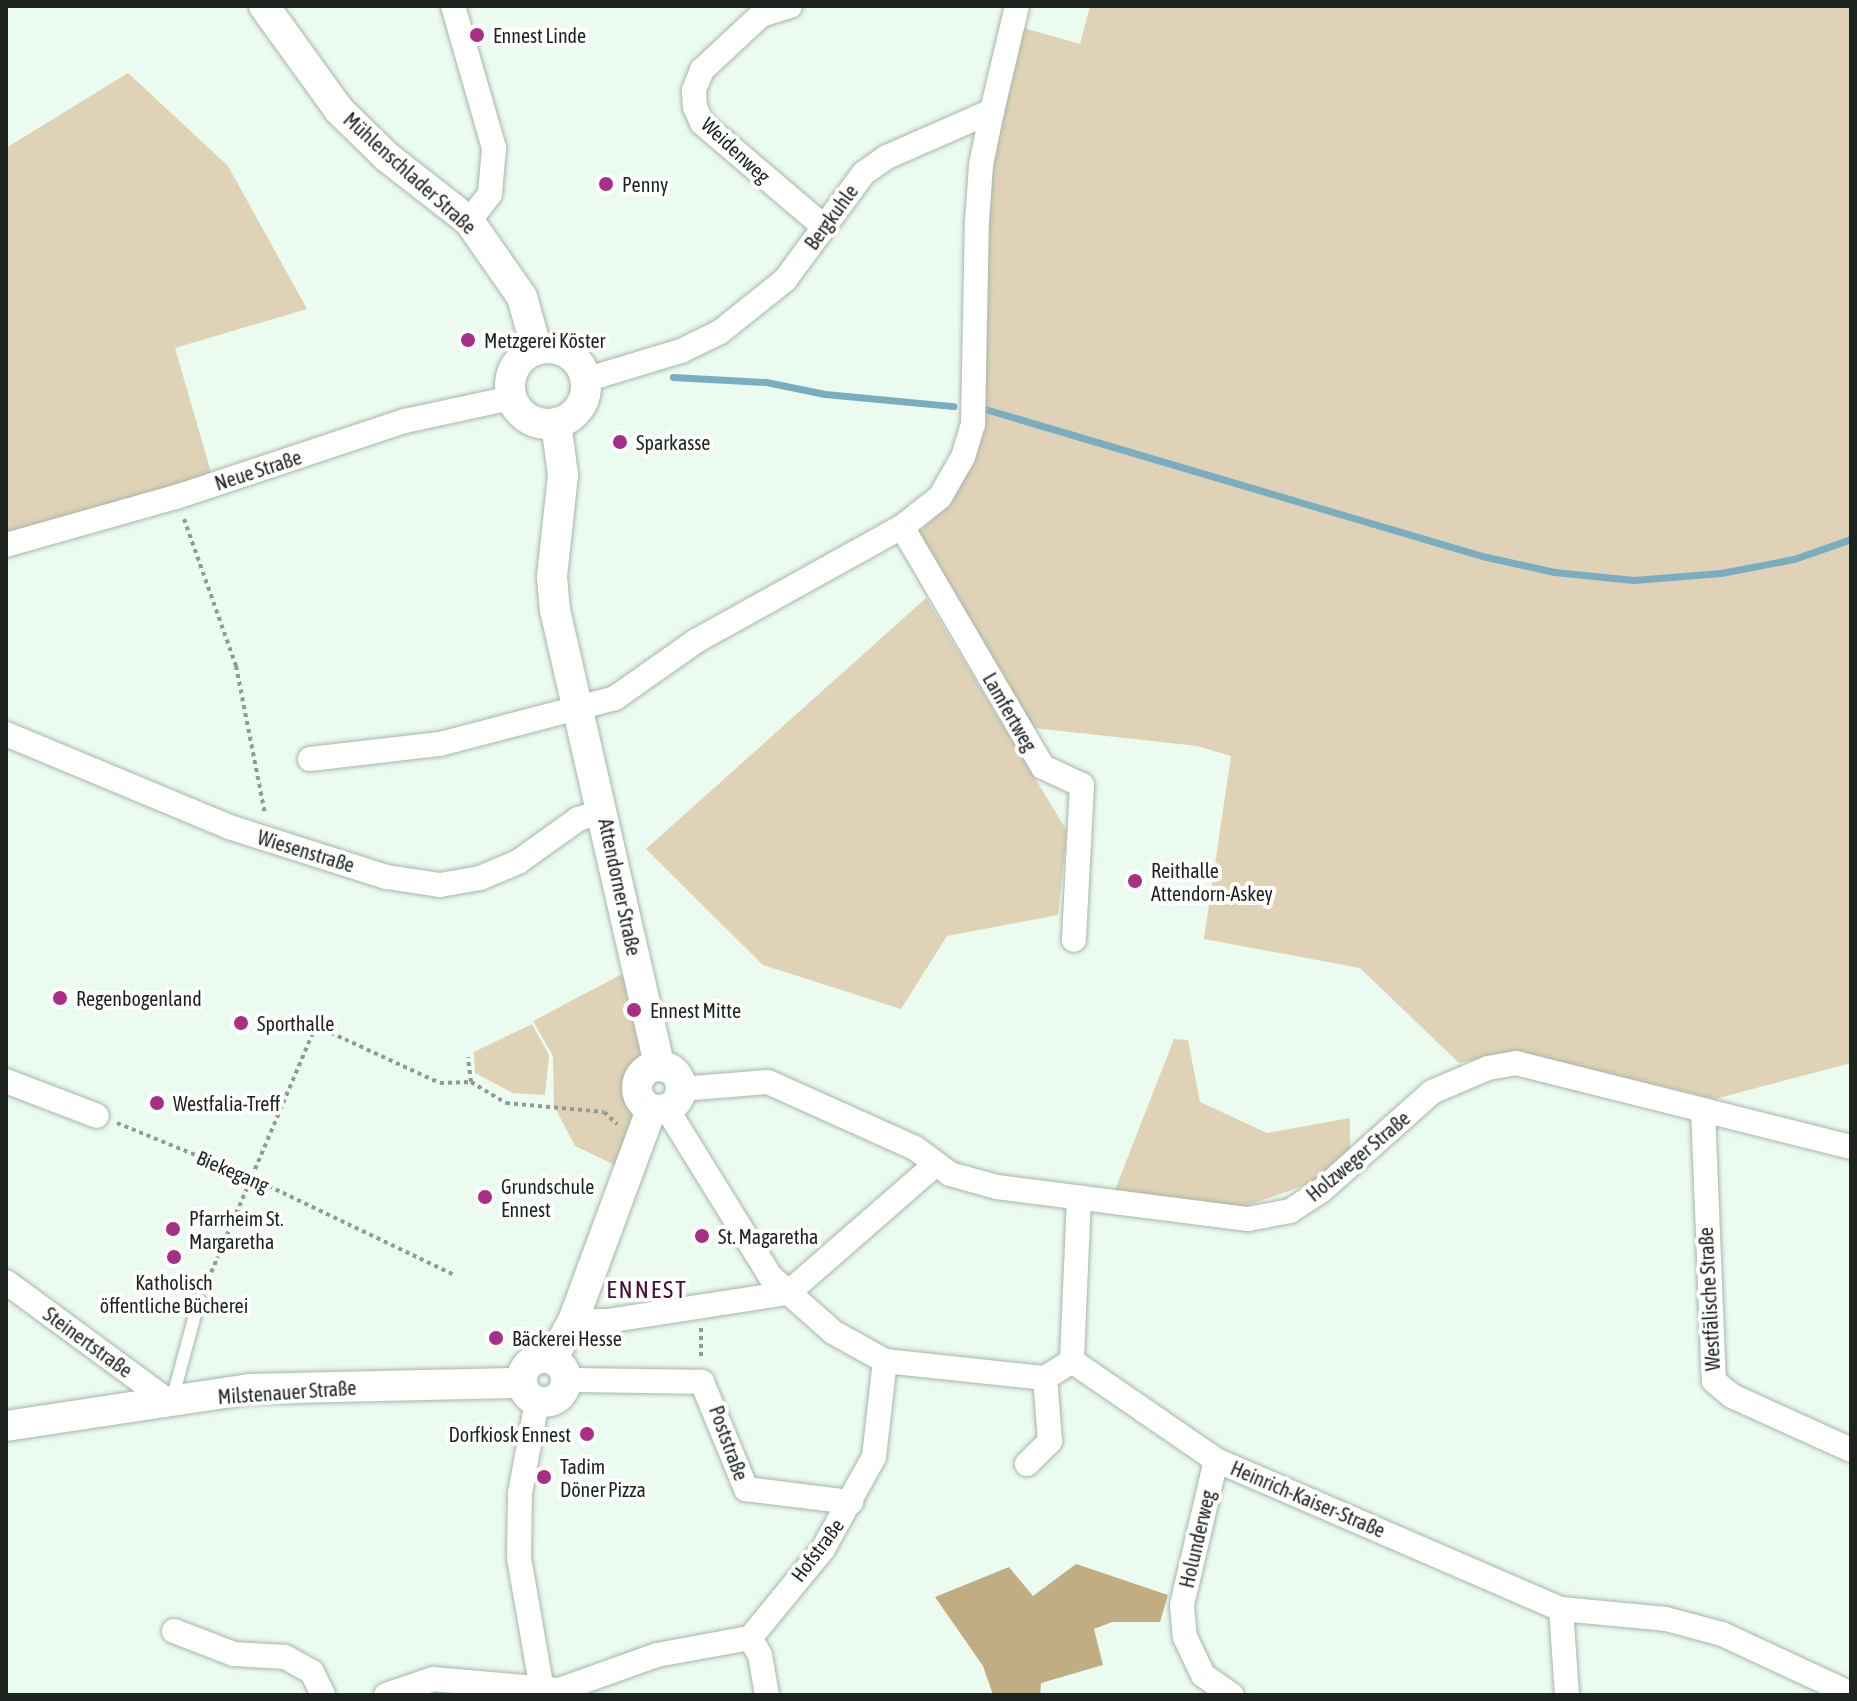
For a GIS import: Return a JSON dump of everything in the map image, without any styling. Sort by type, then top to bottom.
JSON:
[{"type":"street","name":"Mühlenschlader Straße","points":[[264,6],[339,110],[397,165],[469,221],[522,297],[537,350]]},
{"type":"street","points":[[453,6],[494,148],[490,194],[469,221]]},
{"type":"street","name":"Weidenweg","points":[[790,6],[761,15],[702,70],[694,90],[695,107],[702,123],[822,225]]},
{"type":"street","points":[[310,759],[440,744],[615,698],[696,641],[902,527],[940,497],[963,457],[973,424],[978,208],[992,111],[1017,6]]},
{"type":"street","name":"Bergkuhle","points":[[585,380],[681,351],[720,332],[785,280],[849,189],[887,157],[992,111]]},
{"type":"street","points":[[537,350],[565,352],[585,380],[579,408],[556,423],[526,418],[511,398],[513,369],[537,350]]},
{"type":"street","name":"Neue Straße","points":[[6,545],[176,497],[405,421],[511,398]]},
{"type":"street","name":"Attendorner Straße","points":[[556,423],[563,475],[552,577],[659,1065]]},
{"type":"street","name":"Lamfertweg","points":[[902,527],[1043,767],[1082,785],[1074,940]]},
{"type":"street","name":"Wiesenstraße","points":[[6,734],[270,840],[387,877],[440,885],[480,878],[518,862],[578,819],[604,811]]},
{"type":"street","name":"Holzweger Straße","points":[[667,1103],[768,1082],[889,1136],[950,1174],[997,1187],[1248,1219],[1290,1211],[1383,1139],[1432,1092],[1488,1068],[1516,1063],[1851,1147]]},
{"type":"street","points":[[543,1692],[519,1558],[520,1493],[529,1392],[527,1365],[560,1369],[573,1321],[639,1144],[667,1103],[670,1068],[659,1065],[643,1070],[636,1084],[639,1100],[667,1103]]},
{"type":"street","points":[[6,1081],[97,1116]]},
{"type":"street","points":[[667,1103],[770,1276],[833,1332],[885,1361],[1045,1378],[1072,1361],[1079,1198]]},
{"type":"street","name":"Westfälische Straße","points":[[1703,1110],[1714,1381],[1732,1396],[1851,1450]]},
{"type":"street","points":[[573,1321],[607,1321],[701,1304],[788,1293],[936,1164]]},
{"type":"street","name":"Steinertstraße","points":[[6,1282],[171,1403]]},
{"type":"street","name":"Hofstraße","points":[[750,1638],[823,1549],[874,1457],[885,1361]]},
{"type":"street","name":"Heinrich-Kaiser-Straße","points":[[1072,1361],[1216,1460],[1561,1609],[1666,1619],[1722,1634],[1851,1694]]},
{"type":"street","name":"Poststraße","points":[[560,1369],[702,1382],[708,1387],[746,1489],[851,1502]]},
{"type":"street","points":[[1027,1464],[1050,1441],[1045,1378]]},
{"type":"street","name":"Milstenauer Straße","points":[[6,1426],[251,1389],[529,1392]]},
{"type":"street","name":"Holunderweg","points":[[1216,1460],[1182,1605],[1185,1637],[1203,1675],[1216,1693]]},
{"type":"street","points":[[1561,1609],[1567,1695]]},
{"type":"street","points":[[174,1631],[234,1654],[285,1657],[312,1672],[323,1695]]},
{"type":"street","points":[[386,1695],[433,1679],[543,1692],[559,1690],[657,1655],[750,1638],[760,1655],[767,1695]]},
{"type":"lane","points":[[790,6],[796,6]]},
{"type":"lane","points":[[171,1403],[199,1300]]},
{"type":"path","points":[[176,497],[236,666],[270,840]]},
{"type":"path","points":[[199,1300],[254,1179],[316,1026],[440,1083],[471,1082],[506,1103],[604,1112],[639,1144]]},
{"type":"path","points":[[468,1057],[471,1082]]},
{"type":"path","name":"Biekegang","points":[[97,1116],[254,1179],[454,1275]]},
{"type":"path","points":[[701,1304],[702,1382]]},
{"type":"shaded area","points":[[1090,6],[1851,6],[1851,1063],[1715,1099],[1516,1052],[1459,1063],[1360,968],[1204,939],[1231,756],[1197,746],[1025,727],[916,534],[948,506],[981,440],[984,178],[1013,25],[1080,44]]},
{"type":"shaded area","points":[[128,73],[228,166],[307,309],[175,348],[212,476],[6,534],[6,148]]},
{"type":"shaded area","points":[[926,598],[1067,831],[1058,915],[947,936],[901,1009],[763,965],[646,849]]},
{"type":"shaded area","points":[[626,972],[643,1050],[628,1071],[624,1090],[635,1122],[626,1170],[575,1146],[554,1106],[553,1056],[533,1021]]},
{"type":"shaded area","points":[[532,1024],[549,1055],[545,1095],[513,1093],[475,1073],[474,1052]]},
{"type":"shaded area","points":[[1174,1039],[1188,1040],[1200,1102],[1267,1133],[1350,1118],[1350,1156],[1311,1183],[1238,1209],[1115,1190]]},
{"type":"shaded area","points":[[1076,1564],[1168,1595],[1160,1622],[1112,1622],[1094,1629],[1103,1665],[1041,1683],[1040,1695],[993,1695],[983,1666],[935,1597],[1009,1567],[1033,1596]]},
{"type":"waterway","points":[[673,377],[766,382],[825,394],[953,406]]},
{"type":"waterway","points":[[985,409],[1482,556],[1554,572],[1634,580],[1721,573],[1794,559],[1851,539]]},
{"type":"place","name":"Ennest Linde","points":[[477,35]]},
{"type":"place","name":"Penny","points":[[606,184]]},
{"type":"place","name":"Metzgerei Köster","points":[[468,340]]},
{"type":"place","name":"Sparkasse","points":[[620,442]]},
{"type":"place","name":"Reithalle Attendorn-Askey","points":[[1135,881]]},
{"type":"place","name":"Regenbogenland","points":[[60,998]]},
{"type":"place","name":"Ennest Mitte","points":[[634,1010]]},
{"type":"place","name":"Sporthalle","points":[[241,1023]]},
{"type":"place","name":"Westfalia-Treff","points":[[157,1103]]},
{"type":"place","name":"Grundschule Ennest","points":[[485,1197]]},
{"type":"place","name":"Pfarrheim St. Margaretha","points":[[173,1229]]},
{"type":"place","name":"St. Magaretha","points":[[702,1236]]},
{"type":"place","name":"Katholisch öffentliche Bücherei","points":[[174,1257]]},
{"type":"place","name":"Bäckerei Hesse","points":[[496,1338]]},
{"type":"place","name":"Dorfkiosk Ennest","points":[[587,1434]]},
{"type":"place","name":"Tadim Döner Pizza","points":[[544,1477]]},
{"type":"district","name":"ENNEST","points":[[647,1290]]}]
